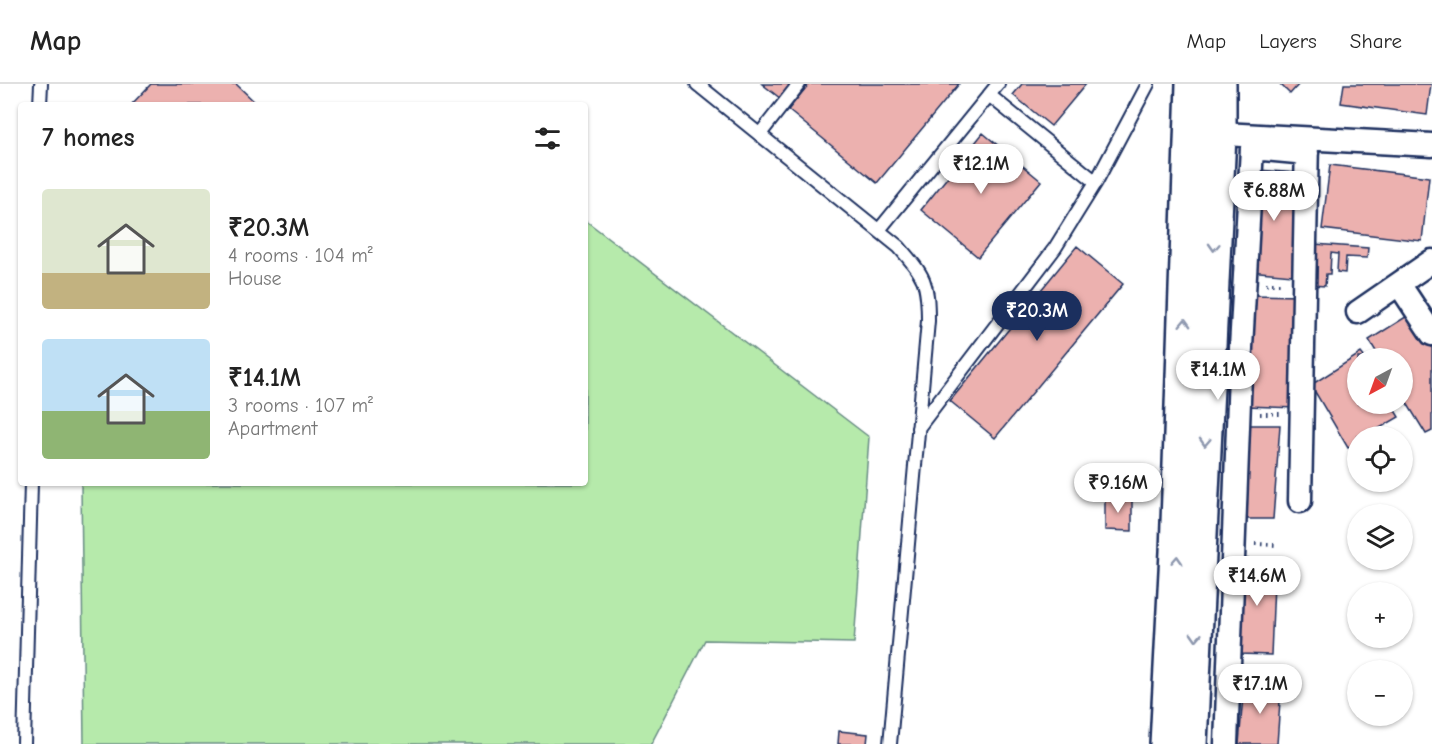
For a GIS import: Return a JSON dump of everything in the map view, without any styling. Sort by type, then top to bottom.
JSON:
[{"type":"street","points":[[1190,744],[1205,133],[1192,84]]},
{"type":"street","points":[[1167,744],[1177,552],[1205,133],[1219,84]]},
{"type":"street","points":[[1205,133],[1300,146]]},
{"type":"street","points":[[1226,744],[1238,413],[1252,148],[1432,145]]},
{"type":"street","points":[[1300,146],[1304,284],[1300,501]]},
{"type":"street","points":[[1358,312],[1432,261]]},
{"type":"street","points":[[1399,284],[1432,334]]},
{"type":"lane","points":[[40,102],[41,84]]},
{"type":"lane","points":[[697,84],[899,247],[921,272],[928,294],[928,321],[890,744]]},
{"type":"lane","points":[[760,134],[798,84]]},
{"type":"lane","points":[[879,230],[998,84]]},
{"type":"lane","points":[[917,429],[1055,248],[1096,182],[1148,84]]},
{"type":"lane","points":[[989,95],[1096,182]]},
{"type":"lane","points":[[24,744],[31,486]]},
{"type":"path","points":[[1244,285],[1304,284]]},
{"type":"path","points":[[1238,413],[1301,415]]},
{"type":"green space","points":[[588,222],[869,437],[854,643],[705,640],[651,744],[84,744],[81,486],[588,486]]},
{"type":"building","points":[[151,84],[236,84],[255,102],[134,102]]},
{"type":"building","points":[[762,84],[792,84],[781,99]]},
{"type":"building","points":[[809,84],[959,84],[877,183],[788,110]]},
{"type":"building","points":[[1022,84],[1086,84],[1051,126],[1013,95]]},
{"type":"building","points":[[1280,84],[1299,84],[1290,94]]},
{"type":"building","points":[[1344,84],[1431,84],[1427,115],[1341,103]]},
{"type":"building","points":[[983,133],[1041,181],[978,257],[921,210]]},
{"type":"building","points":[[1330,165],[1429,177],[1422,241],[1322,229]]},
{"type":"building","points":[[1257,170],[1299,173],[1292,275],[1249,271]]},
{"type":"building","points":[[1314,244],[1368,248],[1367,258],[1346,257],[1345,273],[1337,272],[1338,254],[1331,253],[1330,274],[1326,274],[1325,286],[1311,285]]},
{"type":"building","points":[[1077,246],[1123,284],[995,438],[950,401]]},
{"type":"building","points":[[1250,295],[1299,296],[1296,408],[1247,406]]},
{"type":"building","points":[[1412,313],[1432,344],[1432,431],[1426,434],[1413,413],[1413,348],[1374,348],[1369,340]]},
{"type":"building","points":[[1347,362],[1347,414],[1397,414],[1399,417],[1383,426],[1347,426],[1347,446],[1311,385]]},
{"type":"building","points":[[1249,425],[1280,425],[1273,519],[1243,519]]},
{"type":"building","points":[[1105,497],[1132,498],[1132,531],[1105,530]]},
{"type":"building","points":[[1243,559],[1275,559],[1271,655],[1240,654]]},
{"type":"building","points":[[1244,684],[1281,687],[1277,744],[1239,744]]},
{"type":"building","points":[[839,731],[868,734],[867,744],[838,744]]}]
